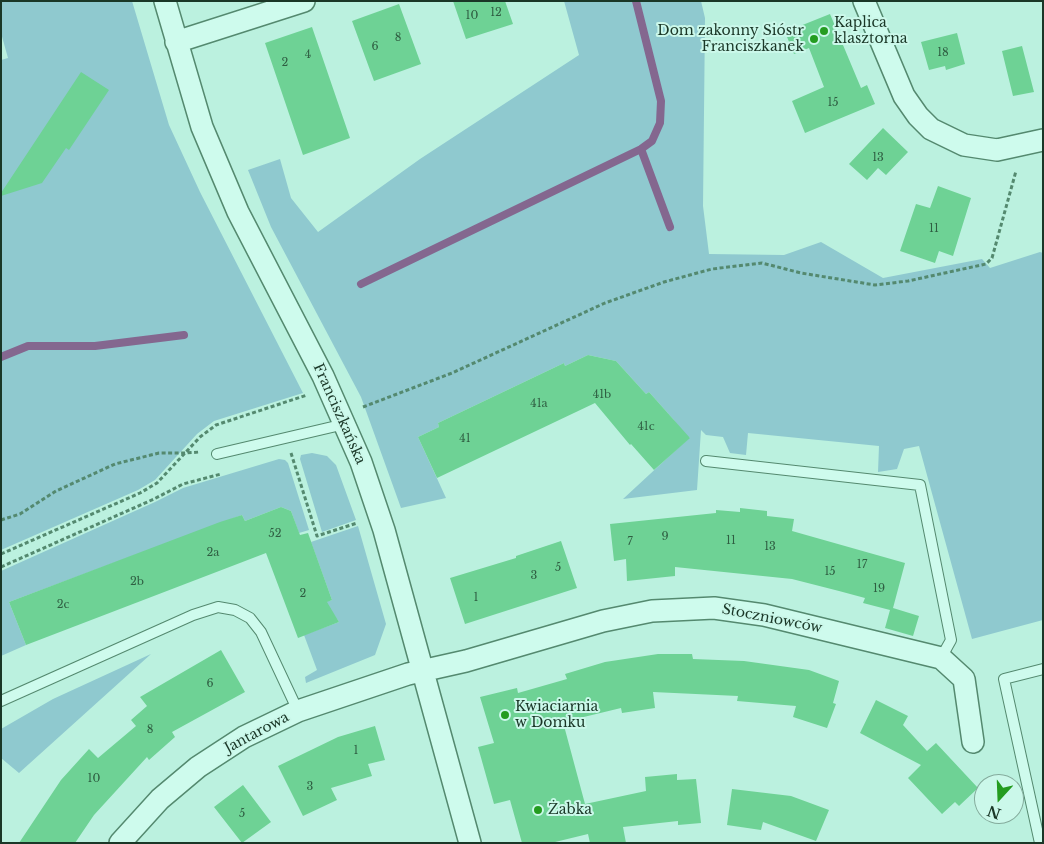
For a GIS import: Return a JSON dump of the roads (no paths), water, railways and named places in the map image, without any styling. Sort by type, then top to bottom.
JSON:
[{"type":"street","name":"Franciszkańska","points":[[165,1],[202,127],[238,212],[329,388],[361,462],[384,530],[470,843]]},
{"type":"street","points":[[176,42],[304,1]]},
{"type":"street","points":[[864,1],[904,96],[918,116],[931,129],[964,145],[997,150],[1033,142]]},
{"type":"street","name":"Stoczniowców","points":[[423,670],[466,661],[603,622],[652,611],[714,608],[764,615],[941,658],[964,679],[973,742]]},
{"type":"street","name":"Jantarowa","points":[[120,843],[160,798],[198,767],[244,737],[298,711],[423,670]]},
{"type":"lane","points":[[217,454],[343,420]]},
{"type":"lane","points":[[706,461],[920,485],[951,640],[941,658]]},
{"type":"lane","points":[[1,701],[193,615],[218,607],[235,610],[250,618],[261,632],[298,711]]},
{"type":"lane","points":[[1040,843],[1004,679],[1043,669]]},
{"type":"waterway","points":[[361,284],[641,149],[652,141],[660,123],[661,101],[636,1]]},
{"type":"waterway","points":[[641,149],[670,227]]},
{"type":"waterway","points":[[1,357],[28,346],[95,346],[184,335]]},
{"type":"place","name":"Kaplica klasztorna","points":[[824,31]]},
{"type":"place","name":"Dom zakonny Sióstr Franciszkanek","points":[[814,39]]},
{"type":"place","name":"Kwiaciarnia w Domku","points":[[505,715]]},
{"type":"place","name":"Żabka","points":[[538,810]]}]
